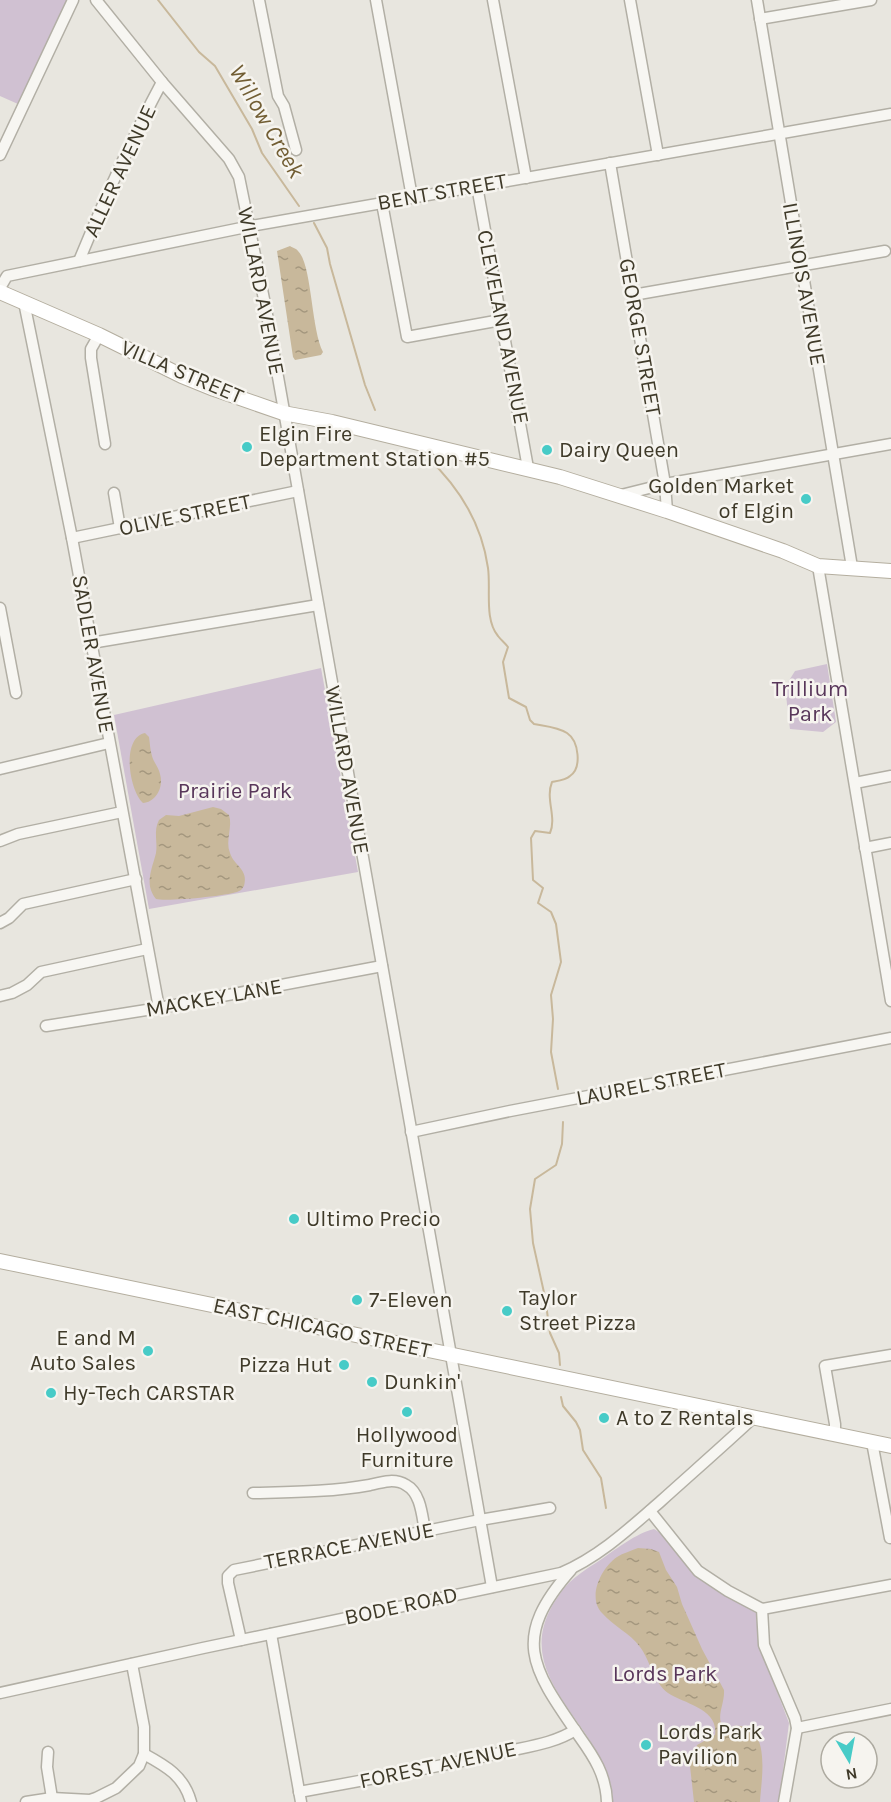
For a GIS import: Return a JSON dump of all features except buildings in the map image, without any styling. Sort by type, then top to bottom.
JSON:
[{"type":"main road","name":"VILLA STREET","points":[[0,290],[214,389],[284,413],[528,468],[621,495],[818,566],[891,571]]},
{"type":"main road","name":"EAST CHICAGO STREET","points":[[0,1261],[891,1446]]},
{"type":"street","points":[[0,155],[73,0]]},
{"type":"street","name":"WILLARD AVENUE","points":[[96,0],[162,82],[229,159],[239,177],[251,226],[492,1587]]},
{"type":"street","points":[[259,0],[278,96],[284,106],[296,150]]},
{"type":"street","points":[[376,0],[412,197]]},
{"type":"street","points":[[493,0],[526,178]]},
{"type":"street","points":[[630,0],[658,155]]},
{"type":"street","name":"ILLINOIS AVENUE","points":[[757,0],[852,567]]},
{"type":"street","points":[[760,19],[871,0]]},
{"type":"street","name":"ALLER AVENUE","points":[[79,261],[145,114],[162,82]]},
{"type":"street","name":"BENT STREET","points":[[0,290],[7,276],[251,226],[891,114]]},
{"type":"street","name":"GEORGE STREET","points":[[610,163],[668,511]]},
{"type":"street","name":"CLEVELAND AVENUE","points":[[477,186],[528,468]]},
{"type":"street","points":[[382,203],[407,337],[501,320]]},
{"type":"street","points":[[633,295],[885,251]]},
{"type":"street","name":"SADLER AVENUE","points":[[24,302],[72,538],[159,1008]]},
{"type":"street","points":[[99,335],[91,349],[90,358],[105,444]]},
{"type":"street","points":[[621,495],[665,484],[891,444]]},
{"type":"street","name":"OLIVE STREET","points":[[72,538],[298,491]]},
{"type":"street","points":[[114,493],[120,528]]},
{"type":"street","points":[[818,566],[891,1001]]},
{"type":"street","points":[[91,643],[318,605]]},
{"type":"street","points":[[0,608],[16,693]]},
{"type":"street","points":[[0,769],[109,743]]},
{"type":"street","points":[[855,783],[891,776]]},
{"type":"street","points":[[0,841],[18,834],[122,812]]},
{"type":"street","points":[[864,848],[891,843]]},
{"type":"street","points":[[0,923],[9,918],[23,904],[136,879]]},
{"type":"street","points":[[0,996],[27,985],[41,972],[147,949]]},
{"type":"street","name":"MACKEY LANE","points":[[46,1026],[159,1008],[382,966]]},
{"type":"street","name":"LAUREL STREET","points":[[411,1132],[891,1038]]},
{"type":"street","points":[[835,1435],[825,1366],[891,1355]]},
{"type":"street","name":"BODE ROAD","points":[[0,1693],[554,1575],[573,1568],[600,1552],[650,1511],[753,1418]]},
{"type":"street","points":[[872,1443],[890,1538]]},
{"type":"street","points":[[253,1493],[339,1490],[384,1482],[402,1482],[410,1487],[417,1498],[425,1531]]},
{"type":"street","name":"TERRACE AVENUE","points":[[241,1640],[228,1583],[229,1574],[239,1568],[550,1508]]},
{"type":"street","points":[[650,1511],[698,1571],[728,1592],[762,1609],[891,1586]]},
{"type":"street","points":[[573,1568],[543,1608],[536,1627],[533,1651],[536,1666],[543,1681],[598,1766],[605,1785],[607,1802]]},
{"type":"street","points":[[762,1609],[764,1645],[795,1718],[796,1728],[784,1802]]},
{"type":"street","points":[[272,1634],[300,1797]]},
{"type":"street","points":[[26,1802],[52,1798],[90,1801],[129,1778],[139,1766],[144,1754],[144,1727],[132,1664]]},
{"type":"street","points":[[796,1728],[891,1709]]},
{"type":"street","name":"FOREST AVENUE","points":[[300,1797],[511,1750],[564,1736],[575,1730]]},
{"type":"street","points":[[48,1752],[47,1767],[52,1798]]},
{"type":"street","points":[[144,1754],[176,1773],[190,1802]]},
{"type":"green space","points":[[0,0],[67,0],[18,104],[0,96]]},
{"type":"green space","name":"Trillium Park","points":[[827,664],[836,722],[823,732],[790,729],[785,687],[795,671]]},
{"type":"green space","name":"Prairie Park","points":[[321,668],[358,872],[149,909],[114,715]]},
{"type":"green space","name":"Lords Park","points":[[654,1529],[664,1537],[697,1577],[756,1613],[759,1644],[789,1723],[779,1802],[613,1802],[608,1776],[597,1752],[553,1683],[544,1660],[542,1635],[556,1600],[568,1584],[584,1571],[629,1540]]},
{"type":"water","points":[[290,246],[303,258],[316,328],[323,352],[321,355],[295,360],[277,251]]},
{"type":"water","points":[[145,733],[149,737],[151,754],[159,772],[161,784],[155,797],[143,803],[131,776],[130,754],[137,737]]},
{"type":"water","points":[[213,807],[229,815],[229,848],[232,857],[243,872],[244,886],[237,892],[221,895],[156,899],[150,888],[150,882],[156,853],[156,828],[159,820],[166,815],[179,816]]},
{"type":"water","points":[[638,1548],[659,1552],[666,1570],[677,1587],[702,1649],[724,1690],[720,1717],[723,1727],[727,1732],[733,1726],[746,1727],[754,1733],[759,1742],[762,1754],[760,1802],[694,1802],[690,1766],[697,1745],[715,1735],[712,1719],[699,1708],[663,1689],[640,1647],[606,1618],[598,1606],[596,1591],[601,1575],[617,1557]]},
{"type":"waterway","name":"Willow Creek","points":[[158,0],[199,52],[215,66],[252,129],[262,153],[299,206]]},
{"type":"waterway","name":"Willow Creek","points":[[314,223],[327,248],[365,385],[375,410]]},
{"type":"waterway","name":"Willow Creek","points":[[427,457],[459,494],[480,537],[488,568],[491,621],[498,636],[508,647],[503,662],[509,698],[526,707],[530,720],[534,724],[567,733],[574,742],[578,755],[574,772],[566,778],[552,782],[550,833],[535,831],[531,838],[533,880],[543,888],[538,903],[551,912],[556,924],[561,962],[551,995],[553,1019],[551,1052],[558,1089]]},
{"type":"waterway","name":"Willow Creek","points":[[560,1365],[559,1353],[550,1333],[533,1243],[530,1209],[535,1179],[556,1165],[562,1144],[563,1122]]},
{"type":"waterway","name":"Willow Creek","points":[[561,1397],[563,1406],[580,1430],[583,1450],[601,1478],[606,1508]]},
{"type":"place","name":"Elgin Fire Department Station #5","points":[[247,447]]},
{"type":"place","name":"Dairy Queen","points":[[547,450]]},
{"type":"place","name":"Golden Market of Elgin","points":[[806,499]]},
{"type":"place","name":"Ultimo Precio","points":[[294,1219]]},
{"type":"place","name":"7-Eleven","points":[[357,1300]]},
{"type":"place","name":"Taylor Street Pizza","points":[[507,1311]]},
{"type":"place","name":"E and M Auto Sales","points":[[148,1351]]},
{"type":"place","name":"Pizza Hut","points":[[344,1365]]},
{"type":"place","name":"Dunkin'","points":[[372,1382]]},
{"type":"place","name":"Hy-Tech CARSTAR","points":[[51,1393]]},
{"type":"place","name":"Hollywood Furniture","points":[[407,1412]]},
{"type":"place","name":"A to Z Rentals","points":[[604,1418]]},
{"type":"place","name":"Lords Park Pavilion","points":[[646,1745]]}]
